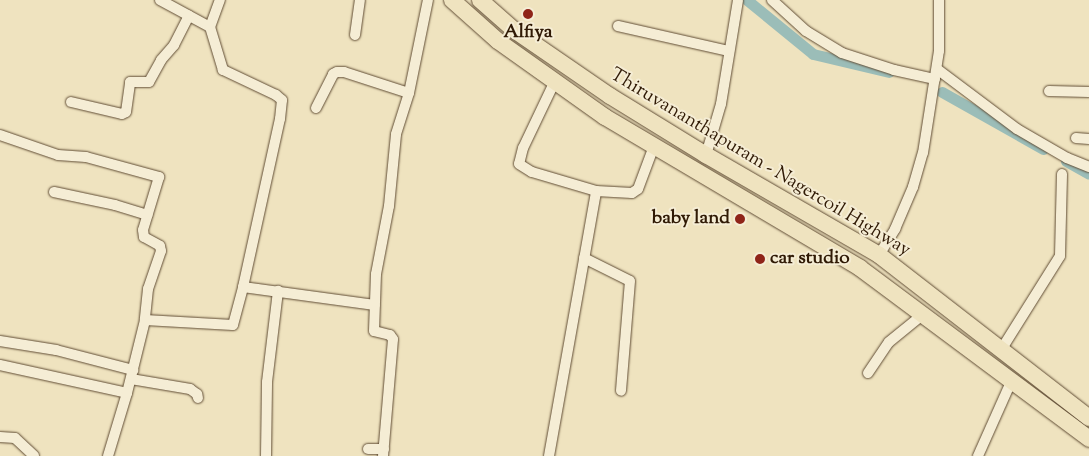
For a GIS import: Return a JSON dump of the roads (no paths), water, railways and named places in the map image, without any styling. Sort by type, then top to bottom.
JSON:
[{"type":"main road","name":"Thiruvananthapuram - Nagercoil Highway","points":[[452,0],[498,42],[605,117],[860,268],[921,316],[1089,439]]},
{"type":"main road","name":"Thiruvananthapuram - Nagercoil Highway","points":[[485,2],[514,30],[610,96],[706,155],[879,254],[1088,416]]},
{"type":"street","points":[[160,0],[210,27]]},
{"type":"street","points":[[145,320],[233,325],[243,287],[280,119],[282,100],[276,95],[224,70],[210,27],[220,0]]},
{"type":"street","points":[[355,35],[360,0]]},
{"type":"street","points":[[368,449],[383,452],[393,339],[390,336],[374,331],[376,274],[389,206],[396,134],[410,93],[428,0]]},
{"type":"street","points":[[706,155],[721,104],[738,0]]},
{"type":"street","points":[[772,0],[806,31],[842,53],[894,70],[936,74],[1017,129],[1067,158],[1089,167]]},
{"type":"street","points":[[879,254],[895,229],[913,187],[924,154],[939,51],[939,0]]},
{"type":"street","points":[[71,102],[122,114],[126,112],[130,82],[149,82],[161,60],[174,45],[189,16]]},
{"type":"street","points":[[618,26],[730,51]]},
{"type":"street","points":[[316,108],[333,74],[337,72],[344,72],[410,93]]},
{"type":"street","points":[[555,82],[523,148],[519,164],[532,172],[596,191],[632,193],[638,189],[654,146]]},
{"type":"street","points":[[1049,91],[1089,92]]},
{"type":"street","points":[[0,136],[58,155],[86,157],[159,177],[143,230],[144,236],[160,246],[162,251],[148,290],[145,320],[132,374],[108,456]]},
{"type":"street","points":[[1076,138],[1089,139]]},
{"type":"street","points":[[1002,350],[1060,256],[1062,174]]},
{"type":"street","points":[[549,456],[596,191]]},
{"type":"street","points":[[54,192],[115,205],[148,215]]},
{"type":"street","points":[[584,258],[630,281],[621,390]]},
{"type":"street","points":[[243,287],[375,305]]},
{"type":"street","points":[[266,456],[267,382],[278,291]]},
{"type":"street","points":[[868,372],[890,342],[921,316]]},
{"type":"street","points":[[0,341],[56,350],[132,374],[190,389],[197,394],[198,398]]},
{"type":"street","points":[[0,365],[127,394]]},
{"type":"street","points":[[978,456],[1010,382]]},
{"type":"street","points":[[0,437],[15,438],[34,456]]},
{"type":"waterway","points":[[747,0],[813,54],[889,72]]},
{"type":"waterway","points":[[942,92],[1043,149]]},
{"type":"waterway","points":[[1066,161],[1089,174]]},
{"type":"place","name":"Alfiya","points":[[528,14]]},
{"type":"place","name":"baby land","points":[[740,219]]},
{"type":"place","name":"car studio","points":[[760,259]]}]
